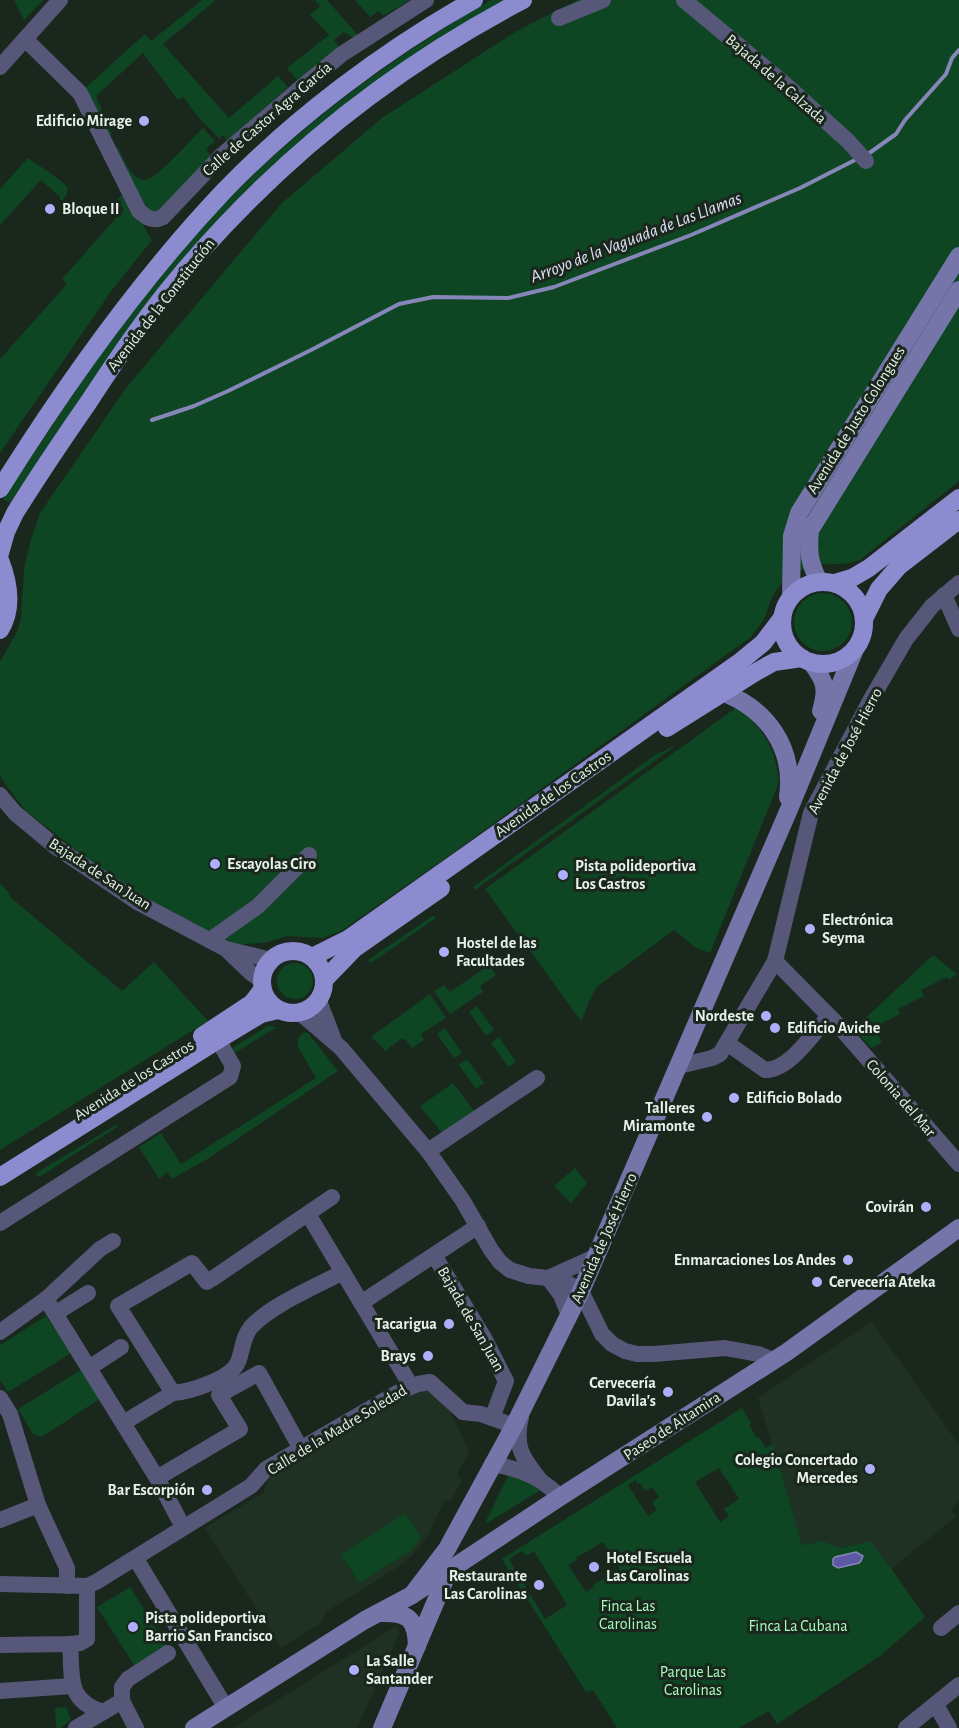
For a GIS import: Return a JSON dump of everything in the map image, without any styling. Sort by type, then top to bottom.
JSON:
[{"type":"main road","name":"Avenida de la Constitución","points":[[0,489],[95,348],[156,267],[225,190],[296,124],[337,91],[421,33],[474,0]]},
{"type":"main road","name":"Avenida de la Constitución","points":[[0,553],[15,513],[115,363],[177,279],[241,208],[309,144],[348,112],[430,55],[523,0]]},
{"type":"main road","name":"Avenida de Justo Colongues","points":[[791,596],[792,536],[798,513],[959,256]]},
{"type":"main road","name":"Avenida de Justo Colongues","points":[[827,582],[811,566],[808,552],[810,530],[959,290]]},
{"type":"main road","points":[[827,582],[850,591],[860,603],[864,619],[863,635],[855,649],[842,659],[827,664],[796,655],[786,642],[782,618],[783,610],[791,596],[804,586],[827,582],[852,578],[869,568],[959,498]]},
{"type":"main road","points":[[864,619],[879,589],[899,566],[959,520]]},
{"type":"main road","points":[[0,560],[9,598],[7,614],[0,630]]},
{"type":"main road","name":"Avenida de los Castros","points":[[312,957],[348,939],[741,661],[763,643],[782,618]]},
{"type":"main road","name":"Avenida de José Hierro","points":[[411,1595],[447,1549],[514,1426],[581,1291],[679,1066],[813,747],[819,740],[855,649]]},
{"type":"main road","name":"Avenida de los Castros","points":[[325,979],[355,948],[650,740],[722,692],[774,662],[807,660]]},
{"type":"main road","name":"Avenida de José Hierro","points":[[807,660],[824,679],[826,694],[812,737],[813,747]]},
{"type":"main road","name":"Avenida de José Hierro","points":[[722,692],[749,704],[774,731],[779,740],[789,775],[784,819]]},
{"type":"main road","points":[[291,950],[312,957],[321,967],[325,979],[324,990],[319,1000],[311,1008],[300,1013],[278,1010],[271,1005],[262,985],[264,969],[271,960],[280,953],[291,950]]},
{"type":"main road","name":"Avenida de los Castros","points":[[0,1163],[252,1003],[262,985]]},
{"type":"main road","name":"Avenida de los Castros","points":[[0,1177],[261,1014],[278,1010]]},
{"type":"main road","name":"Paseo de Altamira","points":[[194,1728],[448,1572],[843,1313],[959,1228]]},
{"type":"main road","name":"Avenida de José Hierro","points":[[382,1728],[432,1612],[482,1481]]},
{"type":"main road","points":[[411,1595],[426,1592],[430,1595],[433,1602],[432,1612]]},
{"type":"main road","points":[[378,1613],[399,1612],[411,1620],[416,1629],[417,1646]]},
{"type":"street","points":[[0,67],[60,0]]},
{"type":"street","name":"Calle de Castor Agra García","points":[[25,39],[80,93],[139,210],[148,218],[157,220],[164,217],[221,156],[342,54],[426,0]]},
{"type":"street","points":[[559,18],[603,0]]},
{"type":"street","name":"Bajada de la Calzada","points":[[684,0],[788,86],[866,160]]},
{"type":"street","points":[[959,583],[944,595],[959,629]]},
{"type":"street","name":"Avenida de José Hierro","points":[[679,1066],[711,1059],[720,1054],[775,961],[811,813],[870,701],[906,639],[932,606],[944,595]]},
{"type":"street","name":"Bajada de San Juan","points":[[0,795],[31,827],[81,864],[139,903],[226,949],[262,985]]},
{"type":"street","points":[[210,939],[258,906],[309,855]]},
{"type":"street","name":"Bajada de San Juan","points":[[226,949],[271,960]]},
{"type":"street","points":[[727,1043],[765,1070],[773,1070],[794,1055],[829,1016],[775,961]]},
{"type":"street","points":[[319,1000],[335,1041]]},
{"type":"street","points":[[300,1013],[335,1041],[428,1151],[500,1262],[510,1270],[529,1276],[566,1282],[581,1291],[602,1334],[612,1344],[625,1351],[654,1354],[725,1348],[758,1354],[772,1360]]},
{"type":"street","name":"Colonia del Mar","points":[[829,1016],[959,1164]]},
{"type":"street","name":"Avenida de los Castros","points":[[2,1217],[230,1077],[233,1066],[218,1040]]},
{"type":"street","points":[[428,1151],[537,1078]]},
{"type":"street","points":[[172,1393],[118,1306],[192,1263],[209,1281],[332,1197]]},
{"type":"street","points":[[308,1214],[411,1386]]},
{"type":"street","name":"Bajada de San Juan","points":[[362,1303],[478,1226]]},
{"type":"street","points":[[51,1306],[100,1249],[113,1241]]},
{"type":"street","name":"Bajada de San Juan","points":[[434,1255],[484,1338],[506,1381],[492,1418]]},
{"type":"street","points":[[548,1278],[597,1256]]},
{"type":"street","points":[[123,1424],[172,1393],[195,1389],[232,1370],[238,1364],[244,1339],[251,1327],[284,1303],[343,1272]]},
{"type":"street","points":[[548,1278],[561,1294],[569,1314]]},
{"type":"street","points":[[0,1332],[51,1306],[88,1293]]},
{"type":"street","points":[[51,1306],[157,1478],[183,1527]]},
{"type":"street","points":[[89,1368],[121,1347]]},
{"type":"street","points":[[157,1478],[240,1430],[219,1395],[259,1373],[302,1449]]},
{"type":"street","name":"Calle de la Madre Soledad","points":[[87,1586],[135,1559],[251,1486],[266,1469],[411,1386],[430,1382],[463,1412],[481,1414],[514,1426]]},
{"type":"street","points":[[0,1398],[14,1423],[38,1504],[67,1568],[67,1586]]},
{"type":"street","name":"Avenida de José Hierro","points":[[523,1407],[518,1430],[518,1446],[524,1460],[540,1480]]},
{"type":"street","name":"Avenida de José Hierro","points":[[492,1464],[509,1467],[540,1480],[560,1497]]},
{"type":"street","points":[[0,1520],[38,1504]]},
{"type":"street","points":[[135,1559],[226,1708]]},
{"type":"street","points":[[0,1584],[87,1586],[87,1639],[70,1644],[0,1645]]},
{"type":"street","points":[[941,1628],[959,1613]]},
{"type":"street","points":[[70,1644],[72,1686],[88,1708],[103,1712]]},
{"type":"street","points":[[136,1728],[122,1701],[122,1687],[128,1679],[168,1653]]},
{"type":"street","points":[[906,1728],[959,1685]]},
{"type":"street","points":[[0,1691],[72,1686]]},
{"type":"street","points":[[76,1728],[122,1701]]},
{"type":"street","points":[[936,1705],[949,1728]]},
{"type":"shaded area","name":"Colegio Concertado Mercedes","points":[[872,1322],[959,1445],[959,1501],[951,1509],[957,1516],[891,1569],[870,1542],[839,1548],[823,1541],[802,1545],[758,1398]]},
{"type":"shaded area","points":[[424,1387],[441,1393],[469,1451],[457,1475],[462,1479],[451,1502],[445,1499],[428,1535],[404,1563],[326,1612],[321,1623],[281,1648],[205,1528],[263,1493],[271,1474]]},
{"type":"shaded area","points":[[856,1552],[863,1556],[859,1563],[838,1568],[833,1565],[835,1557]]},
{"type":"shaded area","name":"La Salle Santander","points":[[396,1626],[400,1633],[357,1728],[233,1728]]},
{"type":"green space","points":[[14,0],[43,0],[24,20]]},
{"type":"green space","points":[[202,0],[216,0],[163,44],[229,118],[278,76],[288,87],[228,141],[223,135],[220,139],[199,118],[183,97],[178,100],[143,53],[96,96],[112,134],[107,136],[83,90],[145,34],[151,41]]},
{"type":"green space","points":[[315,0],[327,0],[358,35],[353,38],[344,32],[334,40],[340,48],[297,80],[287,68],[329,35],[310,15],[320,6]]},
{"type":"green space","points":[[355,0],[410,0],[383,16],[379,11],[370,17]]},
{"type":"green space","points":[[491,0],[507,0],[348,103],[100,369],[10,503],[3,499],[89,370],[135,307],[218,210],[289,142],[327,111],[405,54]]},
{"type":"green space","points":[[577,0],[959,0],[959,481],[860,560],[846,564],[816,565],[786,580],[775,592],[764,618],[751,637],[341,931],[323,938],[287,936],[268,942],[236,945],[112,878],[26,811],[0,775],[0,662],[17,632],[21,618],[24,569],[40,513],[126,388],[282,203],[382,118],[515,32]]},
{"type":"green space","points":[[203,128],[215,141],[206,149],[211,156],[164,206],[156,212],[146,209],[113,149],[118,147],[134,175],[143,180],[149,179],[165,167]]},
{"type":"green space","points":[[28,158],[65,185],[68,189],[67,194],[63,200],[60,200],[60,197],[41,180],[0,225],[0,189]]},
{"type":"green space","points":[[124,193],[152,240],[112,290],[0,453],[0,359],[67,284],[62,279],[124,209],[116,201]]},
{"type":"green space","points":[[817,593],[829,593],[844,601],[852,616],[852,628],[844,643],[829,651],[817,651],[802,643],[794,628],[794,616],[802,601]]},
{"type":"green space","points":[[737,707],[767,739],[775,758],[779,782],[710,953],[696,948],[674,930],[598,986],[581,1021],[485,889]]},
{"type":"green space","points":[[678,744],[475,890],[473,887],[655,755]]},
{"type":"green space","points":[[0,883],[10,894],[9,896],[122,991],[154,962],[208,1021],[0,1150]]},
{"type":"green space","points":[[434,915],[436,918],[371,963],[368,960]]},
{"type":"green space","points":[[933,955],[957,974],[949,980],[947,977],[921,990],[924,996],[898,1009],[900,1014],[874,1027],[882,1043],[871,1048],[854,1029]]},
{"type":"green space","points":[[295,963],[308,968],[313,981],[308,994],[295,999],[282,994],[277,981],[282,968]]},
{"type":"green space","points":[[489,965],[496,975],[480,986],[483,992],[450,1014],[434,991],[444,985],[450,992]]},
{"type":"green space","points":[[430,994],[446,1018],[421,1034],[424,1040],[412,1048],[406,1040],[401,1039],[385,1051],[374,1039],[372,1040],[372,1036]]},
{"type":"green space","points":[[477,1006],[494,1030],[486,1036],[469,1012]]},
{"type":"green space","points":[[268,1026],[277,1027],[233,1054],[229,1050]]},
{"type":"green space","points":[[445,1028],[462,1053],[454,1058],[437,1034]]},
{"type":"green space","points":[[304,1032],[308,1033],[338,1071],[209,1158],[172,1179],[167,1172],[159,1179],[139,1147],[161,1133],[181,1164],[316,1078],[298,1047],[298,1038]]},
{"type":"green space","points":[[499,1037],[516,1062],[508,1067],[491,1043]]},
{"type":"green space","points":[[467,1059],[484,1083],[476,1089],[459,1065]]},
{"type":"green space","points":[[453,1083],[475,1112],[443,1134],[420,1106]]},
{"type":"green space","points":[[116,1125],[117,1127],[39,1177],[36,1176],[36,1173]]},
{"type":"green space","points":[[575,1168],[587,1183],[571,1203],[554,1186]]},
{"type":"green space","points":[[46,1316],[71,1353],[8,1392],[0,1380],[0,1345]]},
{"type":"green space","points":[[81,1370],[101,1398],[42,1437],[33,1434],[18,1409]]},
{"type":"green space","points":[[742,1408],[757,1438],[759,1437],[766,1448],[773,1444],[802,1545],[823,1541],[840,1548],[870,1541],[925,1617],[880,1656],[777,1724],[769,1711],[739,1728],[617,1728],[593,1690],[586,1692],[502,1559]],"holes":[[[719,1468],[739,1499],[724,1509],[729,1516],[720,1522],[695,1482]],[[635,1480],[645,1491],[652,1487],[659,1497],[652,1502],[657,1510],[648,1516],[628,1485]],[[603,1542],[620,1569],[593,1585],[594,1587],[586,1592],[568,1565],[577,1560],[576,1558]],[[522,1551],[526,1556],[534,1551],[567,1605],[545,1619],[509,1559]]]},
{"type":"green space","points":[[509,1474],[541,1490],[487,1523],[486,1521]]},
{"type":"green space","points":[[406,1513],[421,1538],[412,1550],[359,1583],[341,1554]]},
{"type":"green space","name":"Pista polideportiva Barrio San Francisco","points":[[130,1587],[168,1648],[136,1668],[97,1607]]},
{"type":"green space","points":[[66,1707],[71,1720],[60,1728],[56,1728],[55,1708]]},
{"type":"waterway","name":"Arroyo de la Vaguada de Las Llamas","points":[[868,154],[896,134],[905,120],[946,74],[952,58],[959,50]]},
{"type":"waterway","name":"Arroyo de la Vaguada de Las Llamas","points":[[152,420],[194,406],[228,391],[399,304],[433,297],[508,298],[554,287],[691,235],[800,188],[857,159]]},
{"type":"place","name":"Edificio Mirage","points":[[144,121]]},
{"type":"place","name":"Bloque II","points":[[50,209]]},
{"type":"place","name":"Escayolas Ciro","points":[[215,864]]},
{"type":"place","name":"Pista polideportiva Los Castros","points":[[563,875]]},
{"type":"place","name":"Electrónica Seyma","points":[[810,929]]},
{"type":"place","name":"Hostel de las Facultades","points":[[444,952]]},
{"type":"place","name":"Nordeste","points":[[766,1016]]},
{"type":"place","name":"Edificio Aviche","points":[[775,1028]]},
{"type":"place","name":"Edificio Bolado","points":[[734,1098]]},
{"type":"place","name":"Talleres Miramonte","points":[[707,1117]]},
{"type":"place","name":"Covirán","points":[[926,1207]]},
{"type":"place","name":"Enmarcaciones Los Andes","points":[[848,1260]]},
{"type":"place","name":"Cervecería Ateka","points":[[817,1282]]},
{"type":"place","name":"Tacarigua","points":[[449,1324]]},
{"type":"place","name":"Brays","points":[[428,1356]]},
{"type":"place","name":"Cervecería Davila's","points":[[668,1392]]},
{"type":"place","name":"Colegio Concertado Mercedes","points":[[870,1469]]},
{"type":"place","name":"Bar Escorpión","points":[[207,1490]]},
{"type":"place","name":"Hotel Escuela Las Carolinas","points":[[594,1567]]},
{"type":"place","name":"Restaurante Las Carolinas","points":[[539,1585]]},
{"type":"place","name":"Pista polideportiva Barrio San Francisco","points":[[133,1627]]},
{"type":"place","name":"La Salle Santander","points":[[354,1670]]},
{"type":"park label","name":"Finca Las Carolinas","points":[[628,1615]]},
{"type":"park label","name":"Finca La Cubana","points":[[798,1626]]},
{"type":"park label","name":"Parque Las Carolinas","points":[[693,1681]]}]
